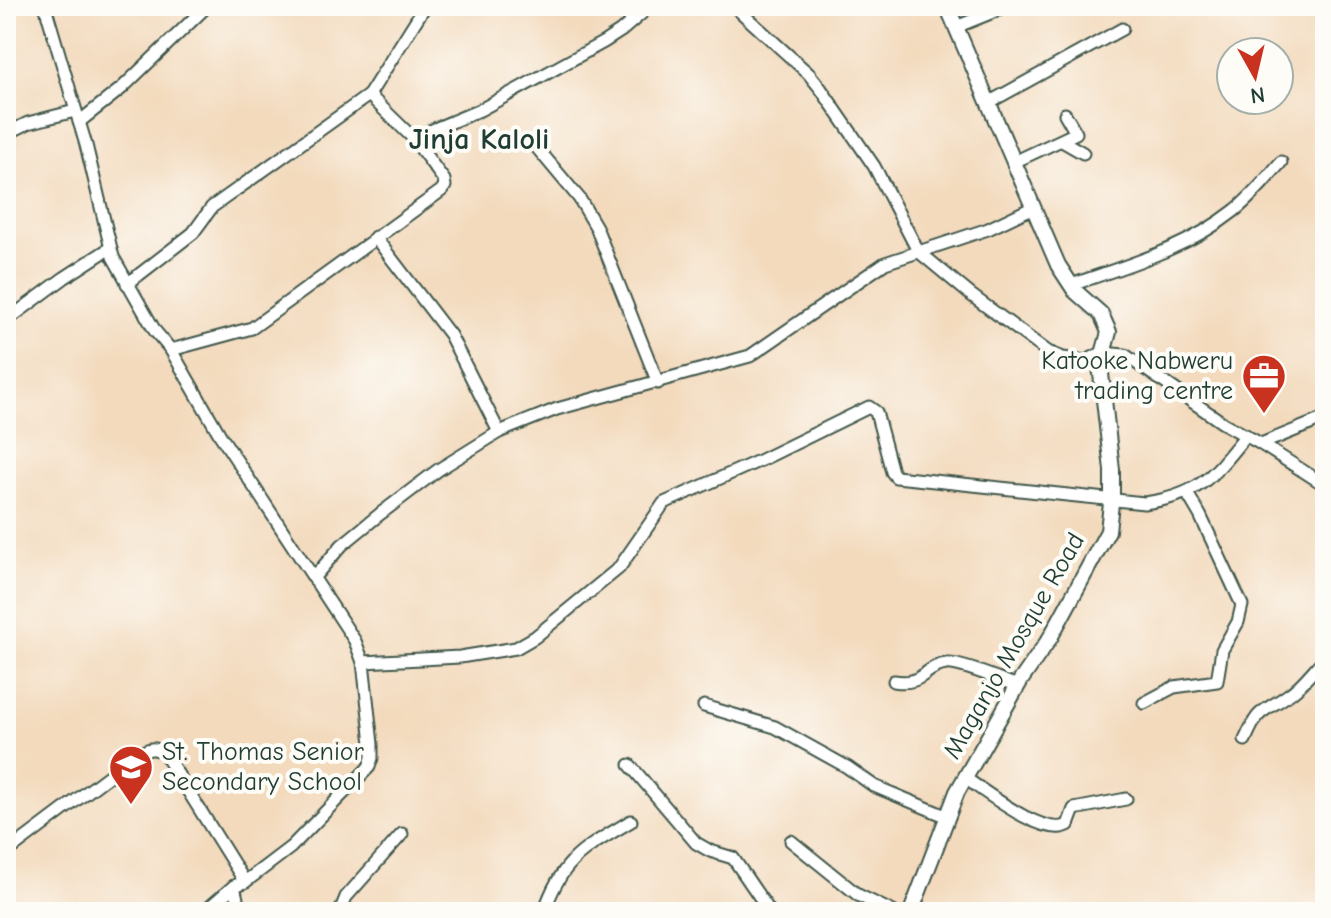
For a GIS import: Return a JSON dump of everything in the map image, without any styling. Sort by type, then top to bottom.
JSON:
[{"type":"street","points":[[45,6],[110,248],[127,284],[155,331],[171,350],[220,435],[355,641],[363,662],[372,744],[369,767],[291,847],[204,912]]},
{"type":"street","points":[[6,134],[28,123],[77,116],[122,88],[207,6]]},
{"type":"street","points":[[127,284],[193,233],[212,207],[369,95],[425,6]]},
{"type":"street","points":[[413,138],[480,110],[592,49],[621,31],[650,6]]},
{"type":"street","points":[[734,6],[809,74],[827,96],[874,166],[918,251],[980,302],[1048,352],[1063,358],[1086,361],[1102,353],[1125,355],[1223,423],[1325,485]]},
{"type":"street","name":"Maganjo Mosque Road","points":[[911,912],[965,778],[1018,686],[1050,638],[1104,541],[1111,519],[1112,498],[1109,441],[1100,374],[1108,326],[1101,314],[1071,285],[1051,252],[947,6]]},
{"type":"street","points":[[956,27],[1008,6]]},
{"type":"street","points":[[988,103],[1122,29]]},
{"type":"street","points":[[171,350],[252,328],[445,186],[444,180],[413,138],[369,95]]},
{"type":"street","points":[[1014,162],[1076,133],[1065,114]]},
{"type":"street","points":[[1062,141],[1083,153]]},
{"type":"street","points":[[538,149],[579,198],[596,227],[658,383]]},
{"type":"street","points":[[1071,285],[1173,249],[1194,238],[1236,210],[1281,162]]},
{"type":"street","points":[[314,577],[342,545],[380,514],[438,470],[499,432],[557,409],[750,356],[885,263],[988,229],[1034,207]]},
{"type":"street","points":[[375,237],[450,335],[499,432]]},
{"type":"street","points":[[6,321],[110,248]]},
{"type":"street","points":[[363,662],[460,657],[516,648],[535,637],[619,568],[664,503],[869,407],[876,412],[896,477],[1144,503],[1187,493],[1215,473],[1246,435]]},
{"type":"street","points":[[1261,444],[1325,418]]},
{"type":"street","points":[[1144,703],[1174,687],[1217,681],[1222,650],[1238,622],[1242,605],[1187,493]]},
{"type":"street","points":[[1245,740],[1255,716],[1290,694],[1325,658]]},
{"type":"street","points":[[894,681],[915,682],[937,667],[954,664],[1018,686]]},
{"type":"street","points":[[704,706],[775,727],[847,767],[874,786],[948,817]]},
{"type":"street","points":[[6,853],[131,759],[149,748],[157,749],[165,754],[196,801],[240,884],[240,912]]},
{"type":"street","points":[[630,765],[696,843],[733,858],[770,912]]},
{"type":"street","points":[[965,778],[1025,818],[1061,828],[1068,825],[1074,809],[1126,799]]},
{"type":"street","points":[[544,912],[559,875],[568,863],[631,821]]},
{"type":"street","points":[[340,912],[346,897],[402,834]]},
{"type":"street","points":[[791,841],[858,895],[893,912]]},
{"type":"place","name":"Katooke Nabweru trading centre","points":[[1264,415]]},
{"type":"place","name":"St. Thomas Senior Secondary School","points":[[131,806]]},
{"type":"district","name":"Jinja Kaloli","points":[[479,139]]}]
